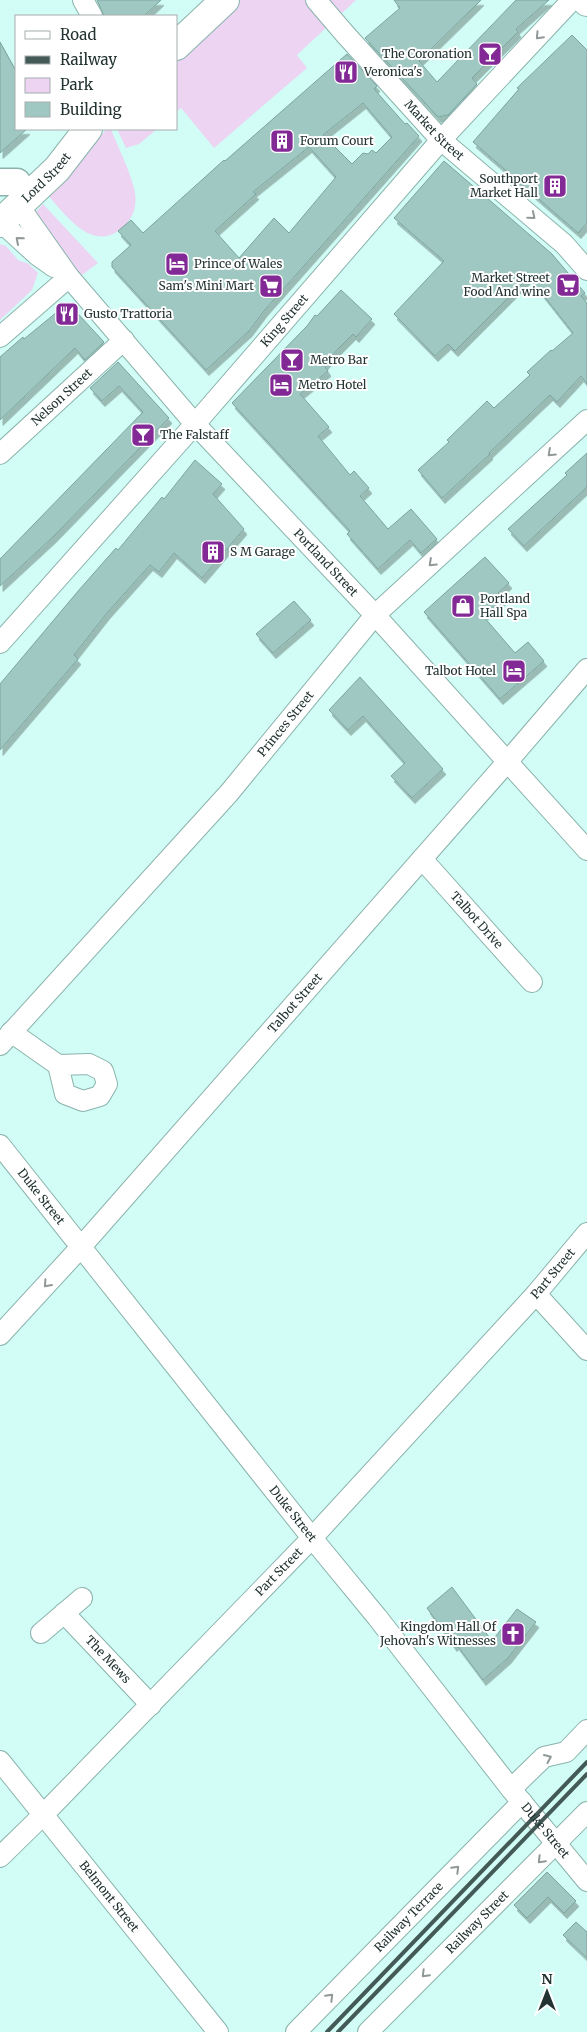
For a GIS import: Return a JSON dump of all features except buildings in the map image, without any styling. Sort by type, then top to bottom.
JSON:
[{"type":"highway","points":[[178,44],[225,0]]},
{"type":"highway","name":"Lord Street","points":[[6,202],[57,168],[86,130]]},
{"type":"street","points":[[83,0],[91,15]]},
{"type":"street","name":"Market Street","points":[[316,0],[441,140],[564,244],[587,270]]},
{"type":"street","name":"King Street","points":[[0,642],[195,424],[441,140],[572,0]]},
{"type":"street","name":"Portland Street","points":[[6,202],[195,424],[374,615],[587,850]]},
{"type":"street","points":[[0,337],[68,276]]},
{"type":"street","name":"Nelson Street","points":[[0,454],[124,340]]},
{"type":"street","name":"Princes Street","points":[[6,1039],[229,793],[374,615],[587,420]]},
{"type":"street","name":"Talbot Street","points":[[0,1335],[80,1248],[508,761],[587,668]]},
{"type":"street","name":"Talbot Drive","points":[[422,859],[532,982]]},
{"type":"street","points":[[6,1039],[58,1065]]},
{"type":"street","name":"Duke Street","points":[[0,1146],[377,1617],[517,1796],[558,1843],[587,1881]]},
{"type":"street","name":"Part Street","points":[[0,1857],[43,1816],[312,1538],[536,1294],[587,1233]]},
{"type":"street","points":[[536,1294],[587,1350]]},
{"type":"street","points":[[40,1633],[82,1598]]},
{"type":"street","name":"The Mews","points":[[64,1613],[151,1705]]},
{"type":"street","name":"Railway Terrace","points":[[296,2032],[517,1796],[544,1757],[566,1752],[587,1730]]},
{"type":"street","name":"Belmont Street","points":[[0,1761],[218,2032]]},
{"type":"street","name":"Railway Street","points":[[368,2032],[587,1812]]},
{"type":"green space","points":[[237,0],[356,0],[297,55],[307,68],[214,148],[181,108],[178,110],[178,55]]},
{"type":"green space","points":[[106,130],[111,130],[133,186],[135,208],[132,216],[123,227],[112,235],[100,237],[79,228],[44,191]]},
{"type":"green space","points":[[117,130],[156,130],[139,144],[126,148]]},
{"type":"green space","points":[[43,204],[98,263],[82,275],[67,265],[32,216]]},
{"type":"green space","points":[[0,244],[6,246],[18,260],[29,264],[38,273],[32,290],[0,320]]},
{"type":"railway","points":[[327,2032],[587,1762]]},
{"type":"railway","points":[[338,2032],[587,1774]]},
{"type":"place","name":"The Coronation","points":[[490,54]]},
{"type":"place","name":"Veronica's","points":[[346,72]]},
{"type":"place","name":"Forum Court","points":[[282,141]]},
{"type":"place","name":"Southport Market Hall","points":[[555,186]]},
{"type":"place","name":"Prince of Wales","points":[[177,264]]},
{"type":"place","name":"Market Street Food And wine","points":[[568,285]]},
{"type":"place","name":"Sam's Mini Mart","points":[[271,286]]},
{"type":"place","name":"Gusto Trattoria","points":[[67,314]]},
{"type":"place","name":"Metro Bar","points":[[292,360]]},
{"type":"place","name":"Metro Hotel","points":[[281,385]]},
{"type":"place","name":"The Falstaff","points":[[143,435]]},
{"type":"place","name":"S M Garage","points":[[213,552]]},
{"type":"place","name":"Portland Hall Spa","points":[[463,606]]},
{"type":"place","name":"Talbot Hotel","points":[[514,671]]},
{"type":"place","name":"Kingdom Hall Of Jehovah's Witnesses","points":[[513,1634]]}]
